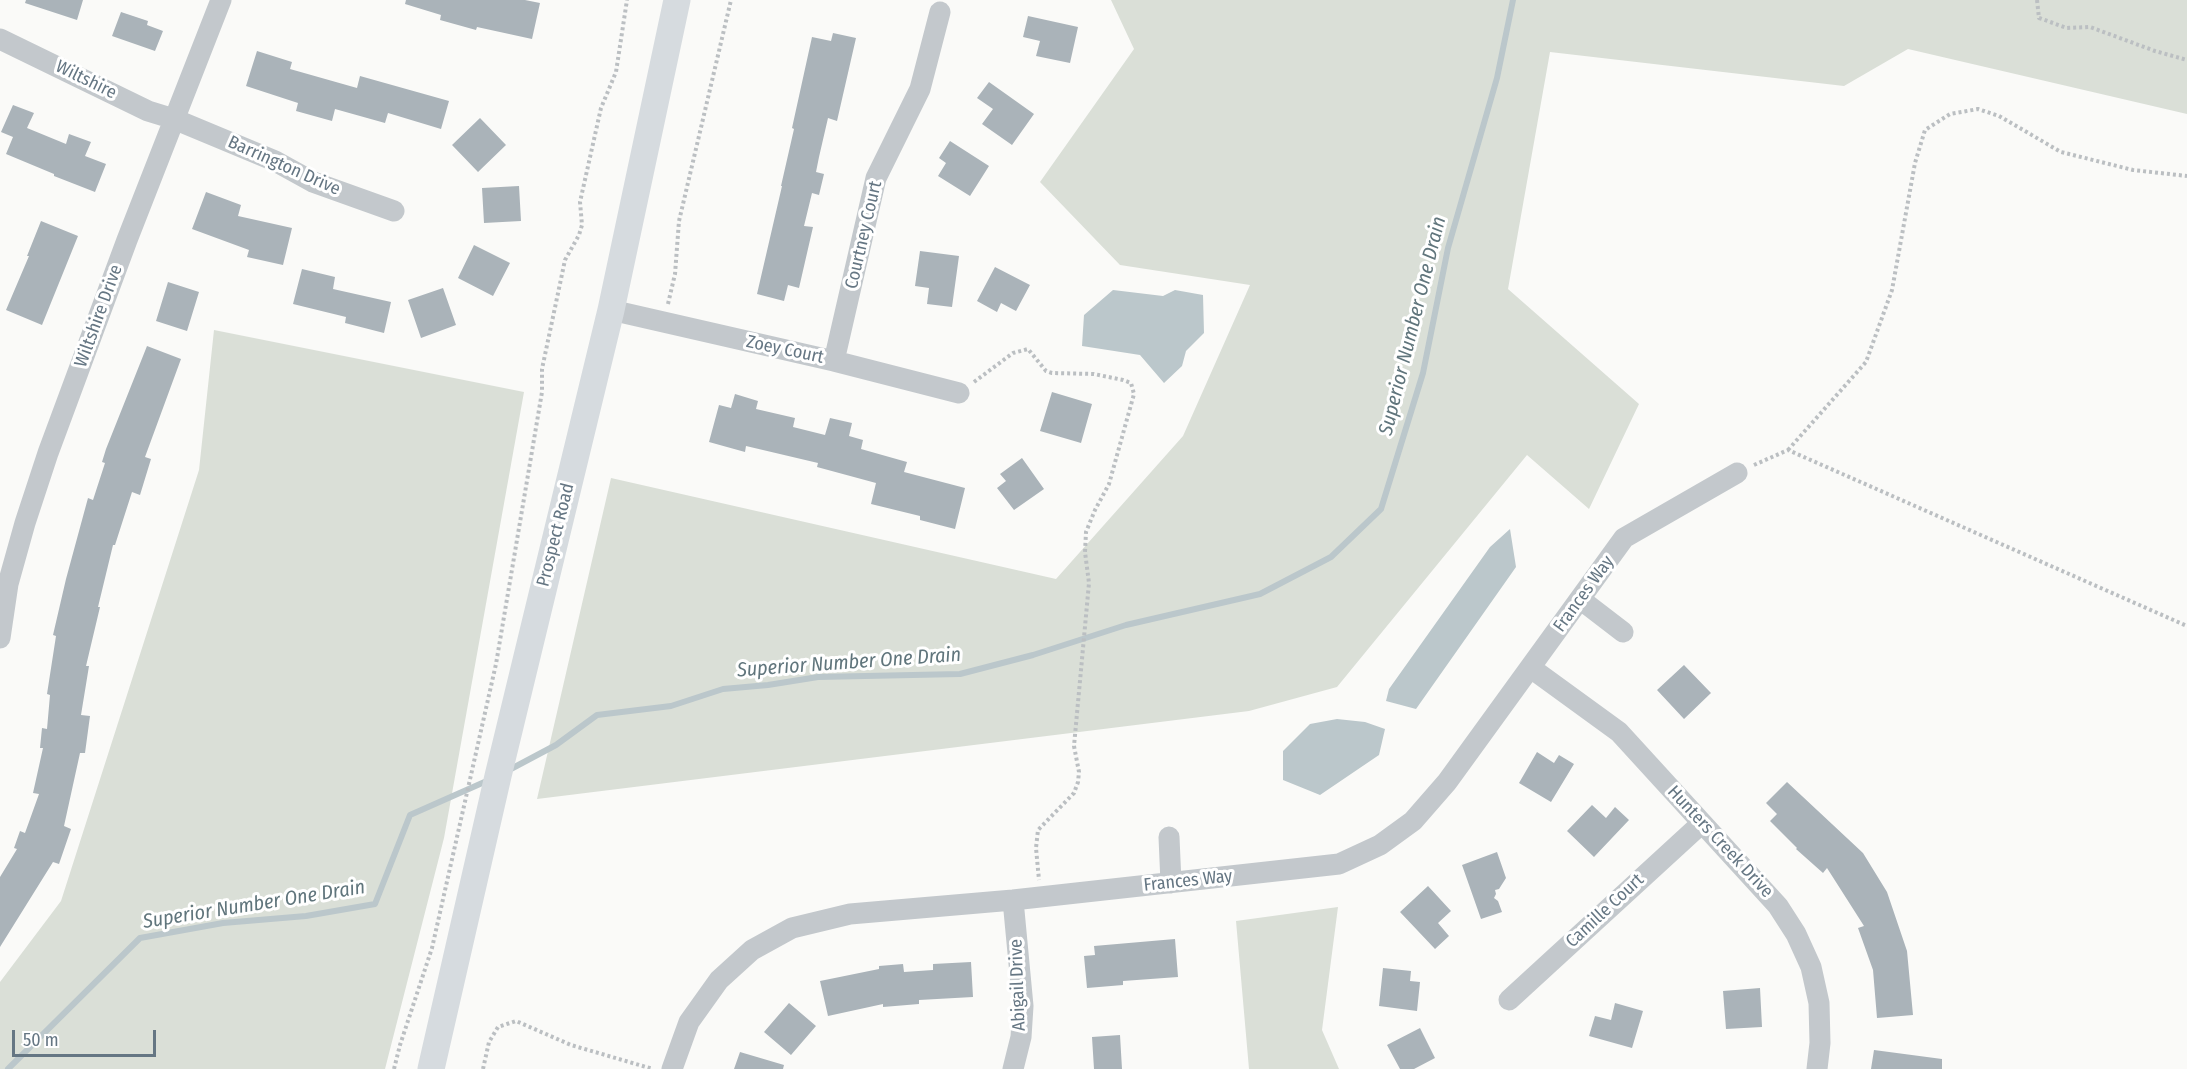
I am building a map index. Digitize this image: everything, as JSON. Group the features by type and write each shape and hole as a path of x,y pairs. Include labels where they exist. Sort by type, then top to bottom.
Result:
{"main road":[{"name":"Prospect Road","path":"431,1069 498,776 611,310 677,0"}],"street":[{"name":"Wiltshire Drive","path":"0,638 8,585 38,483 174,118 221,0"},
{"name":"Courtney Court","path":"834,361 876,178 920,89 940,12"},
{"name":"Wiltshire","path":"0,39 148,111 174,118"},
{"name":"Barrington Drive","path":"174,118 275,161 313,182 394,212"},
{"name":"Zoey Court","path":"611,310 834,361 959,393"},
{"name":"Frances Way","path":"672,1069 689,1022 718,980 752,950 792,928 850,914 1013,900 1339,864 1380,845 1413,821 1447,782 1624,538 1737,473"},
{"path":"1580,599 1623,632"},
{"name":"Hunters Creek Drive","path":"1531,668 1619,732 1778,906 1796,934 1811,967 1820,1003 1820,1043 1817,1069"},
{"name":"Camille Court","path":"1509,1000 1702,823"},
{"path":"1169,837 1171,883"},
{"name":"Abigail Drive","path":"1013,900 1023,1006 1021,1037 1013,1069"}],"path":[{"path":"394,1069 432,948 496,664 542,392 542,369 565,260 582,225 580,202 601,108 616,72 627,0"},
{"path":"668,306 675,274 679,221 731,0"},
{"path":"2037,0 2039,18 2067,28 2090,27 2187,60"},
{"path":"1737,473 1788,450 1866,362 1892,290 1915,163 1925,130 1950,114 1978,109 1999,116 2061,152 2133,170 2187,176"},
{"path":"959,393 1012,352 1028,349 1042,367 1052,373 1094,374 1131,384 1134,394 1115,467 1086,532 1085,552 1089,583 1074,746 1079,772 1074,793 1038,830 1036,848 1040,897"},
{"path":"1788,450 2187,626"},
{"path":"483,1069 489,1042 498,1027 516,1021 571,1045 654,1069"}],"shaded area":[{"path":"1111,0 2187,0 2187,114 1908,49 1844,86 1550,52 1508,289 1639,404 1589,509 1527,455 1337,687 1249,711 537,799 611,478 1056,579 1183,436 1250,285 1120,265 1040,182 1134,49"},
{"path":"1113,290 1163,296 1175,290 1203,295 1204,333 1186,351 1182,366 1164,383 1140,355 1082,346 1084,315"},
{"path":"214,330 524,392 444,838 385,1069 0,1069 0,982 61,901 199,470"},
{"path":"1510,529 1516,567 1416,709 1386,701 1389,689 1490,547"},
{"path":"1337,719 1365,722 1385,729 1379,755 1320,795 1283,780 1283,751 1310,724"},
{"path":"1338,907 1322,1030 1339,1069 1249,1069 1236,921"}],"building":[{"path":"26,0 83,0 77,20 25,3"},
{"path":"406,0 525,0 540,3 532,39 477,27 476,30 440,20 441,15 405,4"},
{"path":"121,12 148,21 147,25 163,31 155,51 112,36"},
{"path":"1028,16 1078,27 1070,63 1036,56 1040,41 1023,37"},
{"path":"833,33 856,38 837,121 828,118 819,157 816,172 824,174 819,195 812,193 804,226 813,227 799,288 788,285 784,301 757,294 782,186 812,37 831,41"},
{"path":"257,51 292,62 290,69 357,88 360,76 449,101 441,129 388,113 385,123 335,109 332,121 296,111 298,103 246,86"},
{"path":"989,82 1034,114 1012,145 982,124 993,109 977,98"},
{"path":"13,105 34,113 27,128 66,144 69,134 91,142 85,156 106,164 95,192 6,154 13,137 1,132"},
{"path":"480,118 506,145 478,172 452,145"},
{"path":"950,141 989,166 970,196 938,176 946,163 939,158"},
{"path":"519,186 521,221 484,223 482,188"},
{"path":"206,192 241,205 238,216 292,228 283,265 247,257 249,250 192,229"},
{"path":"41,221 78,236 42,325 6,310"},
{"path":"474,245 510,263 493,296 458,278"},
{"path":"920,251 959,256 952,307 927,304 929,288 915,286"},
{"path":"995,267 1030,285 1016,311 1001,303 997,312 977,301"},
{"path":"302,269 335,277 333,289 391,302 384,333 345,323 346,317 293,304"},
{"path":"168,282 199,292 187,331 156,321"},
{"path":"443,288 456,325 421,338 408,300"},
{"path":"147,346 181,359 145,457 151,459 140,495 132,492 115,545 113,545 98,607 100,607 86,666 89,666 81,715 90,716 85,753 80,753 64,826 71,829 59,864 53,862 0,947 0,877 17,849 14,848 20,831 25,833 39,794 33,793 43,748 40,748 42,728 47,729 50,695 47,694 56,636 53,635 66,579 88,498 93,500 105,463 102,462 106,449"},
{"path":"1052,392 1092,404 1081,443 1040,431"},
{"path":"735,394 758,401 756,409 795,418 793,427 825,435 830,418 852,423 849,436 863,440 861,449 907,462 904,472 965,488 955,529 920,520 920,516 871,504 876,483 817,467 818,463 746,446 745,452 709,442 719,405 731,408"},
{"path":"1022,458 1044,489 1014,510 997,488 1006,481 1000,474"},
{"path":"1684,665 1711,693 1684,719 1657,690"},
{"path":"1537,752 1554,763 1559,755 1574,764 1551,802 1519,783"},
{"path":"1787,782 1863,853 1887,892 1907,951 1913,1015 1877,1018 1873,970 1858,928 1864,926 1827,868 1823,873 1770,821 1777,814 1766,803"},
{"path":"1592,805 1606,818 1615,807 1629,820 1594,857 1567,831"},
{"path":"1497,852 1506,878 1499,889 1495,890 1494,898 1498,901 1502,912 1481,919 1462,865"},
{"path":"1428,886 1451,911 1438,923 1449,936 1435,949 1400,912"},
{"path":"1175,939 1178,977 1123,981 1123,985 1087,988 1084,956 1095,955 1094,946"},
{"path":"971,962 973,997 919,1000 919,1004 883,1007 883,1004 828,1016 820,981 879,969 879,966 903,964 904,972 933,970 933,964"},
{"path":"1383,968 1411,971 1410,981 1420,982 1417,1011 1379,1006"},
{"path":"1760,988 1762,1027 1726,1029 1723,991"},
{"path":"789,1003 816,1026 791,1055 764,1032"},
{"path":"1615,1003 1643,1011 1632,1048 1589,1036 1595,1016 1611,1020"},
{"path":"1420,1028 1435,1058 1414,1069 1400,1069 1387,1045"},
{"path":"1120,1035 1122,1069 1094,1069 1092,1037"},
{"path":"1874,1050 1942,1059 1942,1069 1871,1069"},
{"path":"740,1052 784,1065 783,1069 734,1069"}],"waterway":[{"name":"Superior Number One Drain","path":"509,770 556,745 597,715 671,706 723,689 818,677 960,674 1033,655 1126,625 1260,594 1331,557 1381,509 1423,373 1448,248 1497,78 1513,0"},
{"name":"Superior Number One Drain","path":"8,1069 140,938 223,923 306,916 375,904 410,815 489,780"}]}
